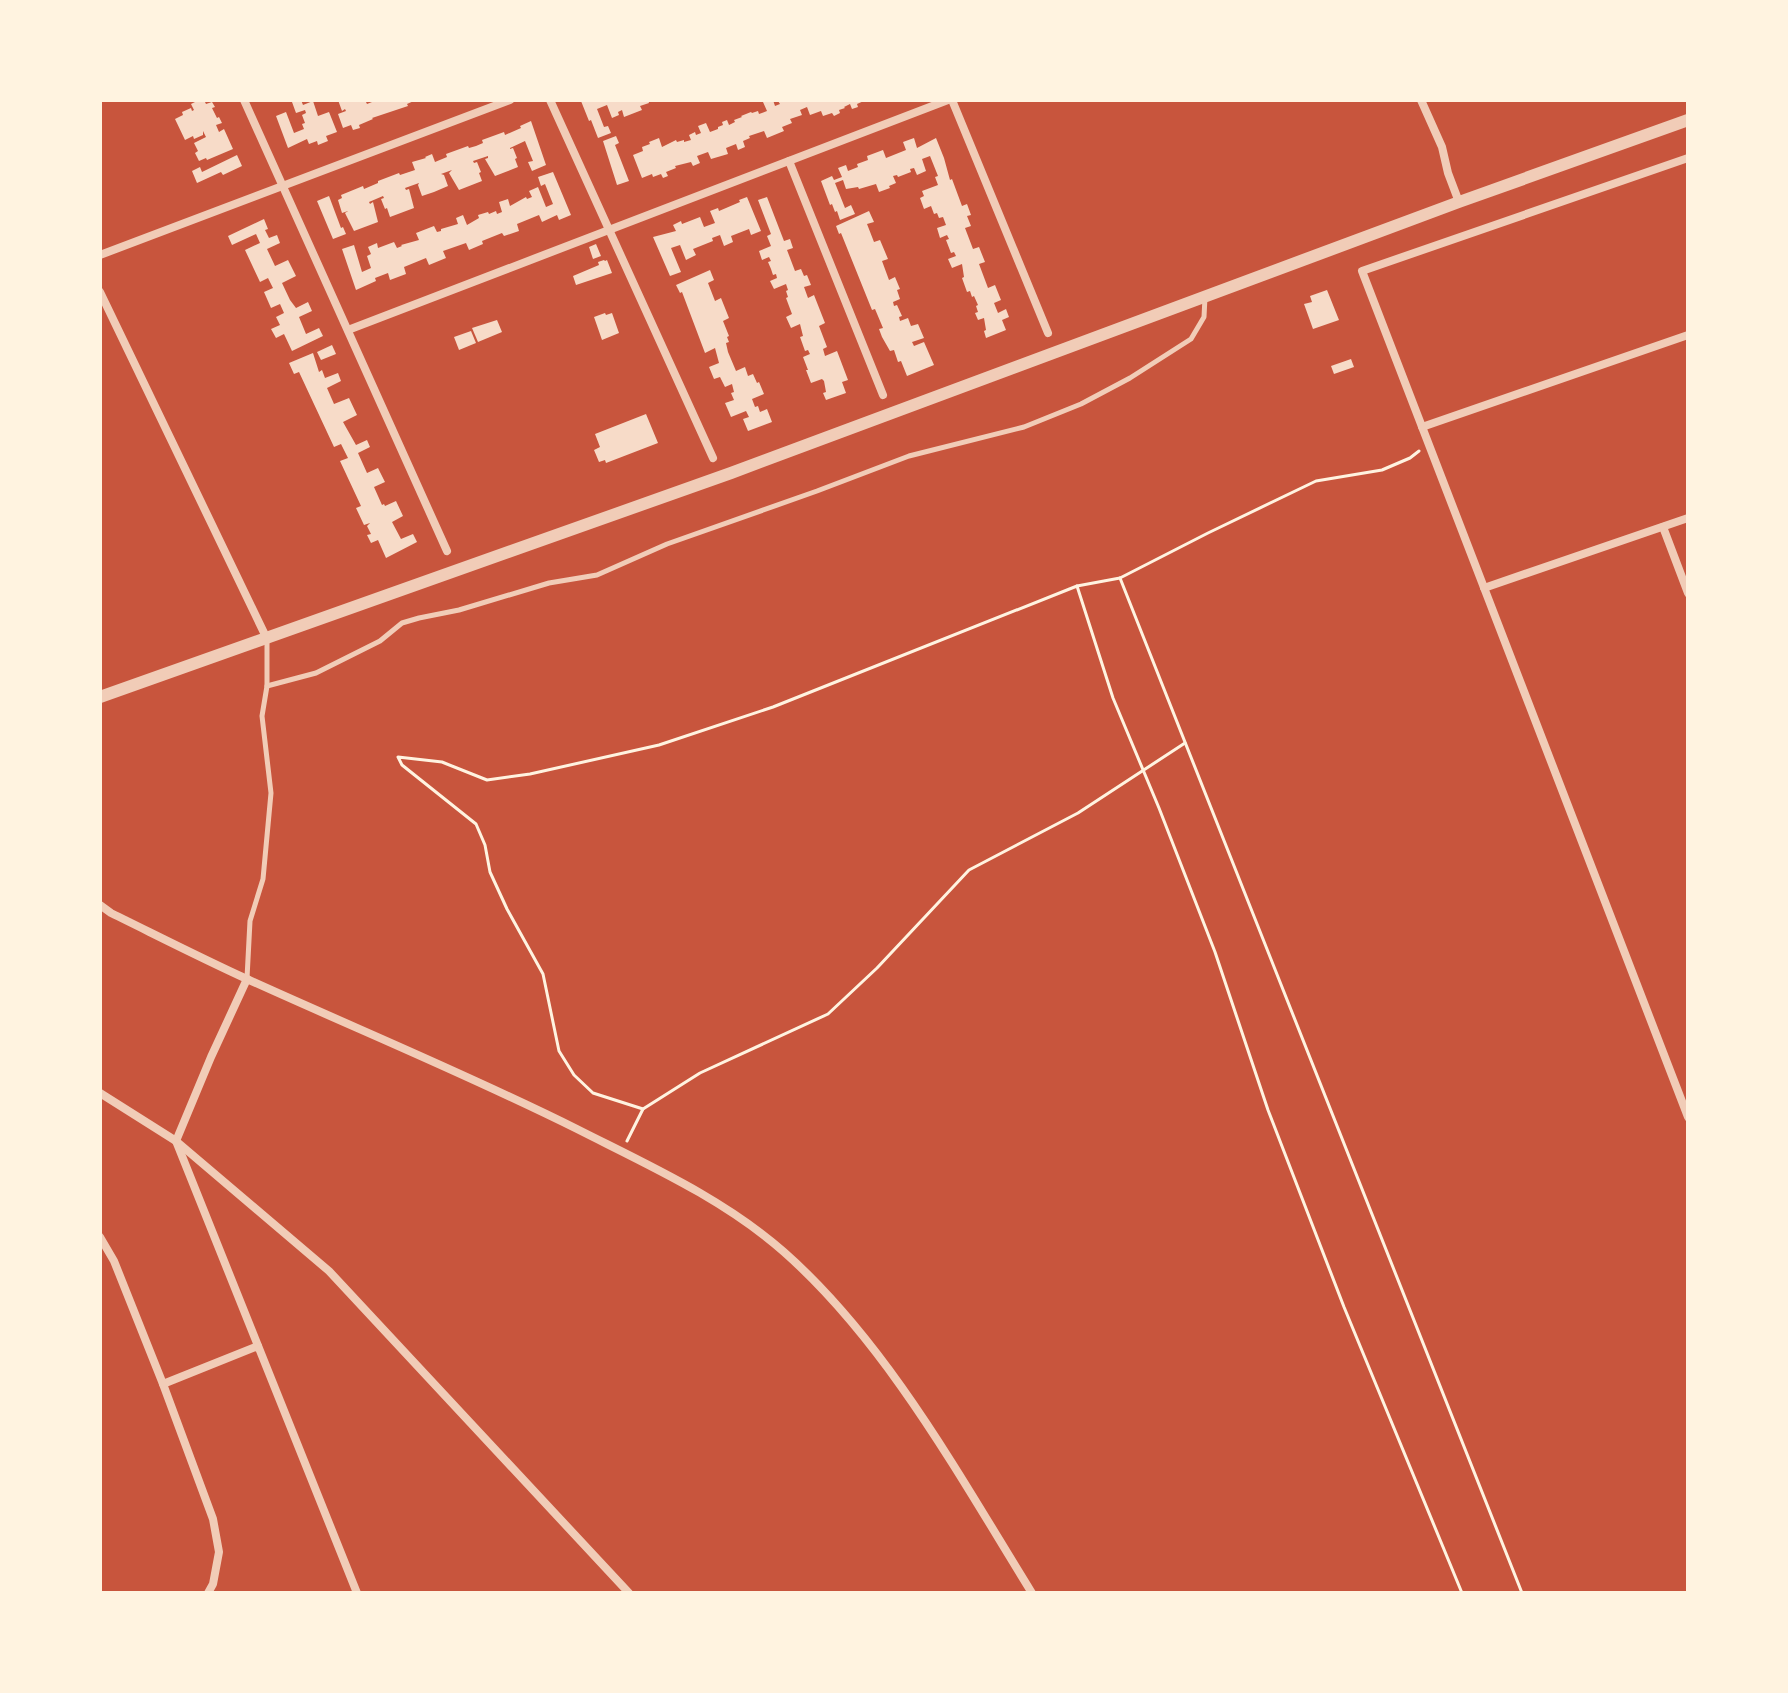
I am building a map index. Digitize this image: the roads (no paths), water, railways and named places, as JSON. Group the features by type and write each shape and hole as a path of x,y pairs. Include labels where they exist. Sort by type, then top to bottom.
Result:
{"street":[{"path":"244,100 447,551"},
{"path":"100,255 510,100"},
{"path":"550,100 713,458"},
{"path":"348,330 950,100 1048,333"},
{"path":"1421,100 1442,147 1459,202"},
{"path":"100,697 731,473 1688,120"},
{"path":"1688,158 1362,271 1688,1117"},
{"path":"789,161 883,395"},
{"path":"100,292 267,639"},
{"path":"1422,427 1688,335"},
{"path":"1484,588 1688,518"},
{"path":"1663,527 1688,593"},
{"path":"100,905 247,979 454,1070 622,1152 749,1223 829,1296 886,1364 1032,1593"},
{"path":"247,979 176,1141 357,1593"},
{"path":"100,1093 176,1141 329,1271 629,1593"},
{"path":"100,1237 114,1261 213,1519 219,1552 213,1584 208,1593"},
{"path":"163,1384 258,1346"}],"lane":[{"path":"267,686 316,673 380,641 402,623 459,610 549,583 597,575 667,544 909,456 1024,427 1081,404 1130,378 1191,339 1204,317 1205,296"},
{"path":"247,979 250,921 263,879 271,793 262,716 267,686 267,639"}]}
